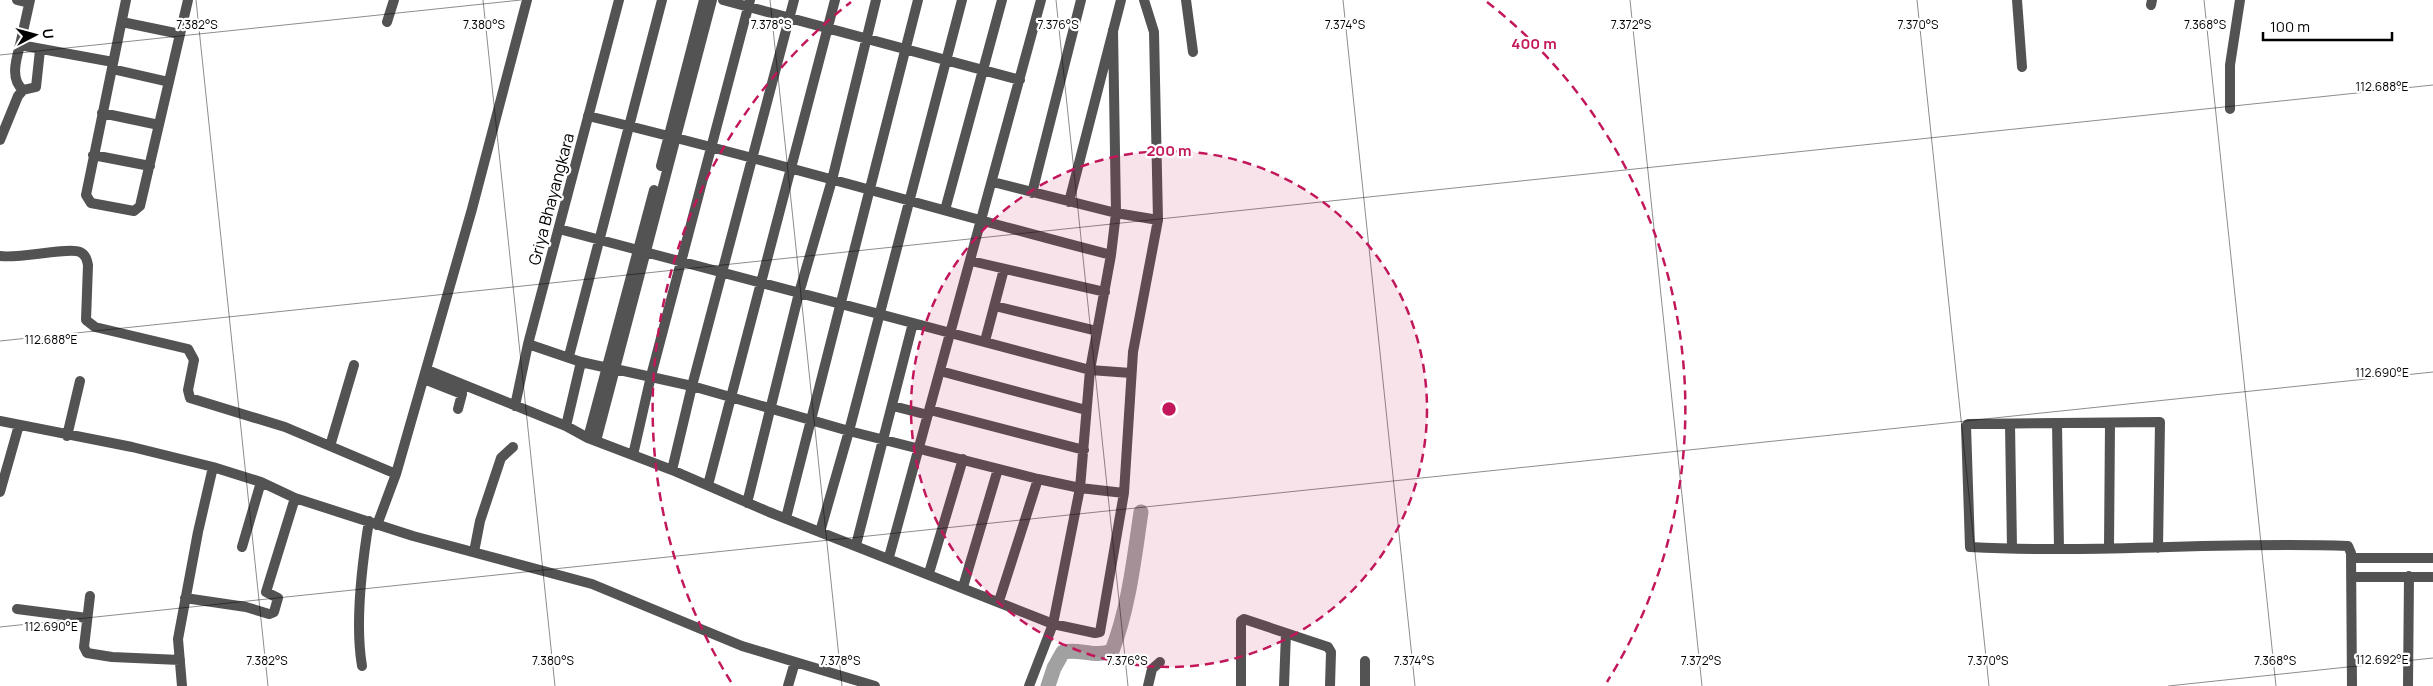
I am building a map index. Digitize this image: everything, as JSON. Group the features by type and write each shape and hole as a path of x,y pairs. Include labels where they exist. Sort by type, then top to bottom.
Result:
{"street":[{"path":"17,0 29,1 15,78 18,86 23,90"},
{"path":"126,0 86,195 91,203 137,211 150,166 188,0"},
{"path":"387,22 394,0"},
{"path":"362,666 358,643 362,569 373,523 396,474 426,375 527,0"},
{"name":"Griya Bhayangkara","path":"515,406 528,344 619,0"},
{"path":"569,356 662,0"},
{"path":"592,439 664,168 704,0"},
{"path":"672,136 712,0"},
{"path":"723,0 750,3 789,16 1020,80"},
{"path":"672,470 692,386 794,0"},
{"path":"708,485 835,0"},
{"path":"748,503 799,293 832,180 876,0"},
{"path":"786,518 918,0"},
{"path":"820,532 849,431 962,0"},
{"path":"945,210 1002,0"},
{"path":"889,558 993,182 1041,0"},
{"path":"1032,194 1081,0"},
{"path":"1069,202 1121,0"},
{"path":"426,375 566,426 592,439 672,470 748,503 929,573 1053,624 1095,633 1100,632 1124,493 1131,373 1158,220 1154,32 1144,0"},
{"path":"1186,0 1193,52"},
{"path":"2017,0 2022,67"},
{"path":"2230,109 2230,65 2240,0"},
{"path":"633,455 651,376 750,3"},
{"path":"122,22 180,34"},
{"path":"1029,686 1053,624 1080,488 1090,370 1111,255 1116,213 1113,30"},
{"path":"20,45 112,66 169,82"},
{"path":"0,140 5,113 23,90 36,87 40,50"},
{"path":"102,113 159,125"},
{"path":"588,116 713,146 792,170 870,189 982,222 1111,255"},
{"path":"93,155 150,166"},
{"path":"993,182 1032,194 1116,213 1158,220"},
{"path":"558,229 1090,370 1131,373"},
{"path":"0,256 7,257 74,250 80,252 87,259 88,265 85,316 89,323 95,327 188,349 194,360 188,390 190,398 260,418 396,474"},
{"path":"971,261 1105,292"},
{"path":"985,341 1004,269"},
{"path":"995,306 1097,331"},
{"path":"856,545 914,323"},
{"path":"528,344 569,356 581,362 692,386 849,431 1038,479 1080,488 1124,493"},
{"path":"566,426 581,362"},
{"path":"330,446 354,365"},
{"path":"940,371 1086,410"},
{"path":"426,375 462,394 458,409"},
{"path":"67,436 80,381"},
{"path":"893,406 929,412 1084,450"},
{"path":"0,421 67,436 132,447 213,467 261,482 295,498 373,523 592,584 742,646 875,686"},
{"path":"2158,548 2160,422 1968,424 1966,426 1968,546 1971,548 2158,548 2319,544 2348,546 2351,558 2352,686"},
{"path":"2057,423 2059,549"},
{"path":"2109,548 2110,423"},
{"path":"2010,424 2012,548"},
{"path":"0,492 19,425"},
{"path":"474,552 480,521 501,458 513,447"},
{"path":"929,573 964,459"},
{"path":"182,686 178,639 213,467"},
{"path":"963,587 998,468"},
{"path":"999,601 1038,479"},
{"path":"242,547 261,482"},
{"path":"185,598 246,607 269,614 274,612 278,598 266,592 295,498"},
{"path":"2351,558 2433,558"},
{"path":"2351,576 2433,576"},
{"path":"2408,686 2409,576"},
{"path":"90,596 84,647 87,653 180,660"},
{"path":"17,609 87,618"},
{"path":"1241,686 1242,620 1244,618 1330,650 1330,686"},
{"path":"1284,686 1286,633"},
{"path":"1365,660 1365,686"},
{"path":"788,686 795,662"},
{"path":"1148,686 1152,669 1160,662"}],"waterway":[{"path":"1048,686 1054,668 1063,652 1075,651 1100,654 1112,651 1127,600 1141,512"}]}
